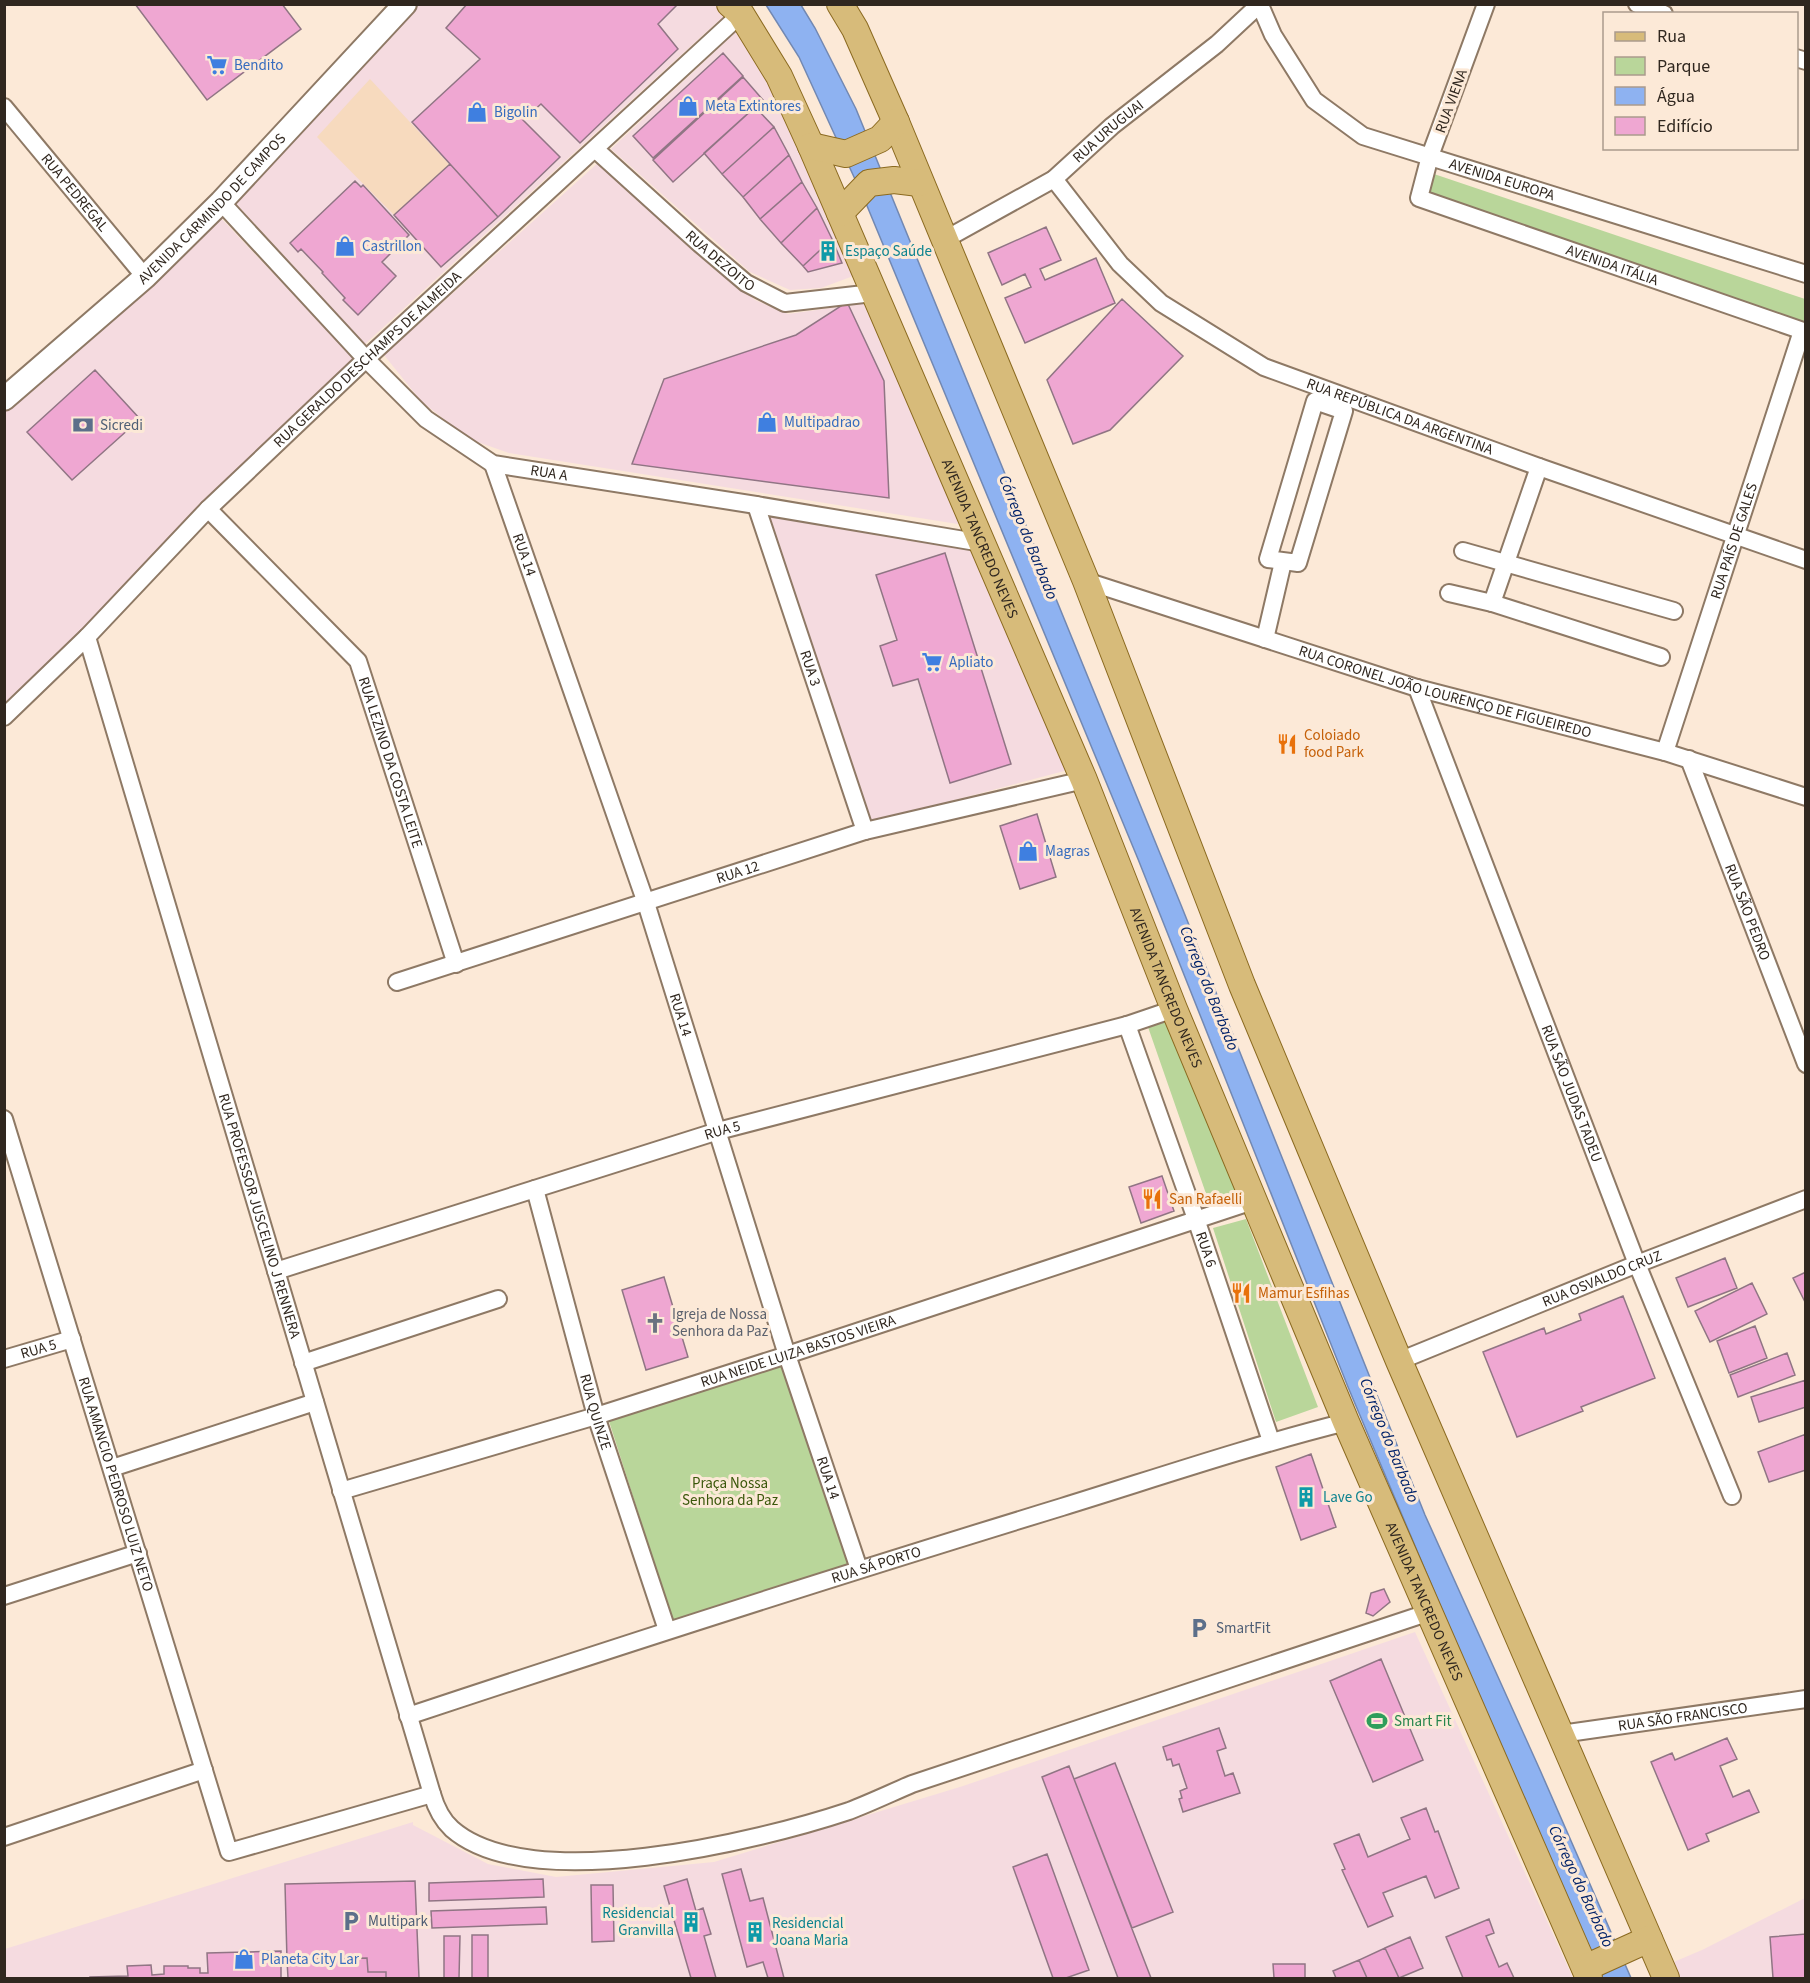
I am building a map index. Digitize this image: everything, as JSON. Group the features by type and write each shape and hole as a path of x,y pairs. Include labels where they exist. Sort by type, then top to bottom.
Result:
{"main road":[{"name":"AVENIDA CARMINDO DE CAMPOS","path":"4,399 145,277 221,202 405,4"},
{"path":"840,4 855,29 888,131 920,183 1086,581 1242,985 1399,1361 1522,1649 1561,1734 1643,1942 1666,1978"},
{"name":"AVENIDA TANCREDO NEVES","path":"735,10 779,76 811,146 1084,780 1174,1010 1346,1422 1590,1970"},
{"path":"811,146 846,154 888,131"},
{"path":"840,213 869,183 894,180 920,183"},
{"path":"1590,1970 1643,1942"}],"street":[{"name":"RUA VIENA","path":"1419,198 1430,156 1486,4"},
{"path":"1637,4 1659,12"},
{"name":"AVENIDA EUROPA","path":"1260,5 1273,35 1314,100 1364,136 1806,274"},
{"name":"RUA URUGUAI","path":"944,240 1054,179 1112,126 1217,44 1260,5"},
{"name":"RUA GERALDO DESCHAMPS DE ALMEIDA","path":"4,717 87,637 208,509 366,359 596,149 735,10"},
{"name":"RUA PEDREGAL","path":"4,107 145,277"},
{"name":"RUA DEZOITO","path":"596,149 738,276 785,303 873,293"},
{"name":"RUA REPÚBLICA DA ARGENTINA","path":"1054,179 1120,264 1161,303 1263,367 1806,560"},
{"name":"AVENIDA ITÁLIA","path":"1419,198 1804,331"},
{"name":"RUA A","path":"221,202 366,359 426,419 492,464 982,543"},
{"name":"RUA PAÍS DE GALES","path":"1665,752 1804,331"},
{"path":"1315,401 1344,411 1298,563 1282,562 1268,559 1315,401"},
{"name":"RUA 14","path":"492,464 646,903 787,1355 859,1569"},
{"path":"1492,603 1539,467"},
{"name":"RUA 3","path":"756,505 865,831"},
{"name":"RUA LEZINO DA COSTA LEITE","path":"208,509 358,661 456,964"},
{"path":"1463,551 1674,611"},
{"path":"1265,639 1282,562"},
{"name":"RUA CORONEL JOÃO LOURENÇO DE FIGUEIREDO","path":"1086,581 1417,687 1665,752 1806,797"},
{"path":"1449,593 1492,603 1661,657"},
{"name":"RUA PROFESSOR JUSCELINO J RENNERA","path":"87,637 408,1716 438,1812 453,1830 474,1843 509,1855 549,1860 596,1861 673,1855 742,1840 850,1810 912,1784 1430,1612"},
{"name":"RUA SÃO JUDAS TADEU","path":"1417,687 1637,1264 1732,1496"},
{"name":"RUA SÃO PEDRO","path":"1689,759 1806,1064"},
{"name":"RUA 12","path":"397,982 865,831 1084,780"},
{"name":"RUA 5","path":"276,1271 718,1131 1127,1025 1174,1010"},
{"name":"RUA 6","path":"1127,1025 1271,1441"},
{"name":"RUA AMANCIO PEDROSO LUIZ NETO","path":"4,1119 229,1852 432,1794"},
{"name":"RUA QUINZE","path":"535,1189 596,1416 667,1630"},
{"name":"RUA OSVALDO CRUZ","path":"1399,1361 1637,1264 1806,1199"},
{"name":"RUA NEIDE LUIZA BASTOS VIEIRA","path":"342,1491 596,1416 1253,1201"},
{"path":"303,1363 498,1299"},
{"name":"RUA 5","path":"4,1359 72,1339"},
{"path":"112,1468 315,1402"},
{"name":"RUA SÁ PORTO","path":"408,1716 859,1569 1169,1475 1271,1441 1346,1422"},
{"path":"4,1596 138,1553"},
{"name":"RUA SÃO FRANCISCO","path":"1561,1734 1806,1699"},
{"path":"4,1837 204,1770"}],"shaded area":[{"path":"715,4 726,14 365,344 232,199 414,5"},
{"path":"738,30 775,89 856,275 821,288 790,290 750,272 611,149"},
{"path":"370,79 498,217 441,267 394,215 317,137"},
{"path":"599,162 755,300 788,314 867,303 964,525 509,453 469,439 421,401 384,355"},
{"path":"219,216 354,359 5,705 5,407"},
{"path":"769,515 974,549 1068,770 872,822"},
{"path":"1415,1632 1573,1978 5,1978 5,1949 413,1822 413,1825 488,1864 556,1877 714,1862 963,1786"},
{"path":"1805,1898 1805,1978 1676,1978 1669,1964 1702,1950"}],"green space":[{"path":"1434,174 1805,299 1805,328 1428,197"},
{"path":"1170,1021 1246,1198 1211,1208 1148,1027"},
{"path":"1246,1219 1318,1407 1276,1422 1213,1228"},
{"name":"Praça Nossa Senhora da Paz","path":"786,1361 851,1564 673,1622 608,1418"}],"water":[{"name":"Córrego do Barbado","path":"766,5 801,5 856,109 1181,905 1425,1515 1631,1978 1600,1978 1348,1387 1138,859 865,201 799,57"}],"building":[{"name":"Bendito","path":"135,4 282,4 301,29 207,100"},
{"name":"Bigolin","path":"467,4 678,4 658,24 678,49 580,143 541,104 523,120 560,157 498,217 412,122 480,59 446,28"},
{"name":"Meta Extintores","path":"723,53 743,76 653,158 633,136"},
{"path":"743,77 763,100 673,182 653,160"},
{"path":"755,107 774,127 722,174 704,153"},
{"path":"774,127 789,155 743,197 722,174"},
{"path":"789,155 802,182 760,219 743,197"},
{"path":"450,164 498,217 441,267 394,215"},
{"name":"Castrillon","path":"355,181 361,187 363,185 409,235 382,262 396,276 358,315 343,300 345,298 323,272 301,249 298,252 290,243"},
{"path":"802,182 817,208 781,243 760,219"},
{"path":"817,208 832,239 803,266 781,243"},
{"path":"1046,227 1061,260 1040,269 1045,280 1096,258 1115,303 1025,343 1005,298 1031,287 1025,274 1002,285 988,253"},
{"name":"Espaço Saúde","path":"832,239 842,263 808,272 803,266"},
{"path":"1122,299 1183,356 1110,430 1073,444 1047,380"},
{"name":"Multipadrao","path":"847,302 884,381 889,498 632,464 664,379 796,335"},
{"name":"Sicredi","path":"95,370 140,419 72,480 27,432"},
{"name":"Apliato","path":"945,553 1011,764 950,783 918,679 893,686 880,646 897,640 876,575"},
{"name":"Magras","path":"1037,814 1056,877 1020,889 1000,826"},
{"name":"San Rafaelli","path":"1162,1176 1174,1211 1141,1223 1129,1187"},
{"path":"1725,1258 1737,1288 1688,1307 1676,1278"},
{"path":"1806,1272 1806,1304 1793,1278"},
{"name":"Igreja de Nossa Senhora da Paz","path":"664,1277 688,1357 646,1370 622,1290"},
{"path":"1752,1283 1767,1314 1710,1342 1695,1311"},
{"path":"1623,1296 1655,1378 1581,1407 1583,1411 1517,1437 1483,1352 1544,1328 1546,1334 1581,1320 1579,1314"},
{"path":"1755,1326 1767,1358 1729,1373 1717,1341"},
{"path":"1787,1353 1795,1375 1738,1397 1730,1375"},
{"path":"1806,1380 1806,1407 1759,1422 1751,1397"},
{"path":"1806,1434 1806,1470 1769,1482 1758,1452"},
{"name":"Lave Go","path":"1311,1454 1336,1527 1301,1540 1276,1467"},
{"path":"1384,1589 1390,1602 1373,1616 1366,1613 1371,1593"},
{"name":"Smart Fit","path":"1381,1659 1423,1760 1373,1782 1330,1681"},
{"path":"1219,1728 1226,1748 1217,1751 1225,1776 1233,1773 1240,1793 1183,1812 1179,1799 1182,1798 1180,1791 1187,1788 1179,1764 1173,1766 1171,1759 1167,1760 1163,1747"},
{"path":"1727,1738 1737,1759 1720,1766 1733,1797 1749,1790 1759,1812 1706,1834 1709,1841 1688,1850 1651,1762 1672,1753 1675,1760"},
{"path":"1115,1763 1173,1912 1132,1928 1074,1779"},
{"path":"1069,1766 1151,1978 1118,1978 1042,1777"},
{"path":"1426,1808 1435,1832 1438,1831 1459,1888 1435,1898 1426,1876 1383,1893 1393,1916 1368,1927 1342,1870 1345,1869 1334,1844 1359,1834 1368,1857 1410,1839 1401,1818"},
{"path":"1047,1854 1089,1970 1066,1978 1053,1978 1013,1867"},
{"name":"Residencial Joana Maria","path":"741,1869 750,1901 763,1898 784,1978 768,1978 763,1962 747,1967 722,1874"},
{"path":"543,1879 544,1897 429,1901 429,1883"},
{"name":"Residencial Granvilla","path":"687,1879 696,1911 703,1908 711,1934 704,1936 716,1978 691,1978 664,1886"},
{"name":"Multipark","path":"415,1881 419,1978 386,1978 386,1972 368,1972 367,1958 287,1960 285,1884"},
{"path":"591,1885 613,1885 614,1941 592,1942"},
{"path":"546,1907 547,1924 432,1928 431,1911"},
{"path":"1489,1919 1494,1933 1486,1936 1499,1967 1507,1963 1514,1978 1463,1978 1446,1937"},
{"path":"1806,1934 1806,1978 1773,1978 1770,1937"},
{"path":"472,1935 488,1935 488,1978 472,1978"},
{"path":"444,1936 460,1936 459,1978 444,1978"},
{"path":"1410,1937 1423,1968 1399,1978 1385,1948"},
{"path":"1385,1948 1399,1978 1367,1978 1359,1960"},
{"name":"Planeta City Lar","path":"281,1951 281,1978 90,1978 128,1976 127,1966 151,1965 152,1975 164,1974 164,1966 188,1966 188,1968 200,1968 200,1973 208,1973 207,1953"},
{"path":"367,1958 368,1972 386,1972 386,1978 288,1978 287,1960"},
{"path":"1359,1960 1367,1978 1336,1978 1333,1971"},
{"path":"1273,1964 1305,1964 1305,1978 1274,1978"}],"place":[{"name":"Bendito","path":"217,65"},
{"name":"Meta Extintores","path":"688,106"},
{"name":"Bigolin","path":"477,112"},
{"name":"Castrillon","path":"345,246"},
{"name":"Espaço Saúde","path":"828,251"},
{"name":"Multipadrao","path":"767,422"},
{"name":"Sicredi","path":"83,425"},
{"name":"Apliato","path":"932,662"},
{"name":"Coloiado food Park","path":"1287,744"},
{"name":"Magras","path":"1028,851"},
{"name":"San Rafaelli","path":"1152,1199"},
{"name":"Mamur Esfihas","path":"1241,1293"},
{"name":"Igreja de Nossa Senhora da Paz","path":"655,1323"},
{"name":"Lave Go","path":"1306,1497"},
{"name":"SmartFit","path":"1199,1628"},
{"name":"Smart Fit","path":"1377,1721"},
{"name":"Multipark","path":"351,1921"},
{"name":"Residencial Granvilla","path":"691,1922"},
{"name":"Residencial Joana Maria","path":"755,1932"},
{"name":"Planeta City Lar","path":"244,1959"}]}
